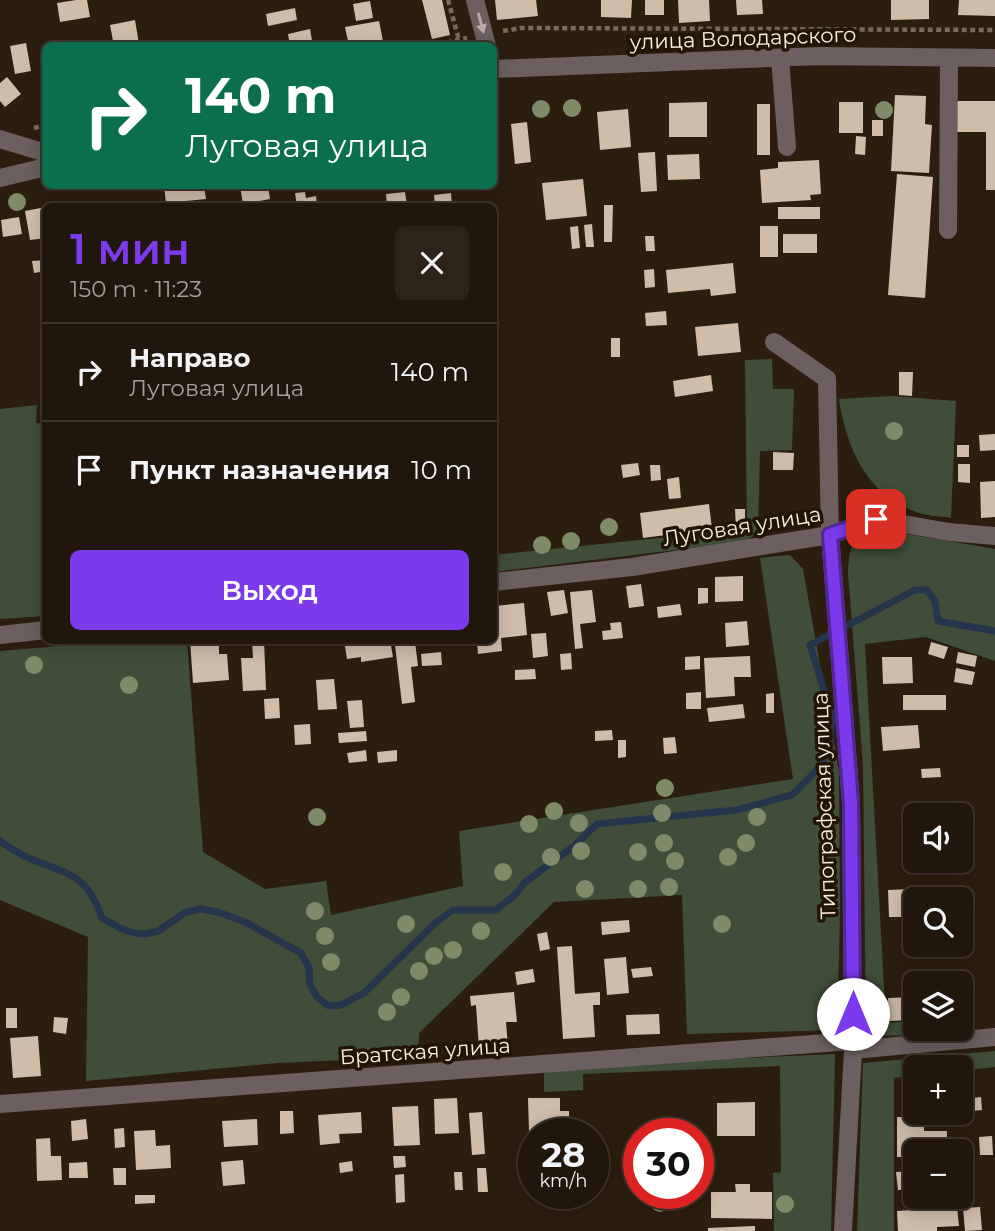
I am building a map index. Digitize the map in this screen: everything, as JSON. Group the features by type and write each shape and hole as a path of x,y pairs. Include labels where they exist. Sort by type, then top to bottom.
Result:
{"street":[{"path":"475,0 485,40"},
{"name":"улица Володарского","path":"497,69 821,56 995,58"},
{"path":"780,58 787,147"},
{"path":"948,230 949,58"},
{"path":"0,139 42,152"},
{"path":"0,178 42,168"},
{"name":"Типографская улица","path":"774,342 827,379 830,535 851,803 853,1045 842,1231"},
{"name":"Луговая улица","path":"497,582 632,566 830,535 876,519 949,532 995,536"},
{"path":"0,635 42,630"},
{"name":"Братская улица","path":"0,1104 995,1037"}],"path":[{"path":"447,0 459,40"},
{"path":"449,42 485,40 522,28 995,30"}],"green space":[{"path":"772,359 773,389 794,389 792,450 760,451 758,528 752,537 742,542 497,572 497,555 747,529 745,360"},
{"path":"891,396 956,401 951,518 923,514 897,503 871,480 853,451 839,399"},
{"path":"37,405 36,423 42,424 42,616 0,619 0,409"},
{"path":"871,528 995,549 995,661 926,637 865,644 886,1023 903,1022 903,1035 872,1036 866,1032 863,765 848,573 852,546 864,531"},
{"path":"790,555 803,569 839,772 840,915 837,1030 687,1034 682,895 554,902 419,1033 418,1057 277,1063 86,1081 88,937 0,900 0,651 85,644 187,644 203,852 265,889 326,881 331,915 463,886 459,831 793,779 760,558"},
{"path":"995,1051 995,1067 973,1070 973,1055 951,1055"},
{"path":"835,1054 831,1231 774,1231 773,1173 781,1172 780,1066 583,1074 583,1090 544,1092 544,1067"},
{"path":"903,1059 903,1077 894,1078 894,1231 857,1231 863,1063"}],"building":[{"path":"87,0 90,17 60,22 57,3"},
{"path":"422,0 442,0 450,35 432,39"},
{"path":"495,0 536,0 538,16 497,20"},
{"path":"601,0 632,0 631,18 601,17"},
{"path":"645,0 664,0 664,15 645,15"},
{"path":"678,0 709,0 710,21 679,23"},
{"path":"736,0 762,0 763,14 737,15"},
{"path":"891,0 929,0 929,19 891,20"},
{"path":"959,0 995,0 995,16 958,15"},
{"path":"370,1 373,18 356,21 353,4"},
{"path":"295,8 297,20 268,26 266,14"},
{"path":"135,20 139,42 113,42 110,25"},
{"path":"379,21 383,42 348,42 345,27"},
{"path":"310,29 312,42 289,42 288,34"},
{"path":"26,43 31,71 15,74 10,46"},
{"path":"7,77 21,94 5,107 0,101 0,83"},
{"path":"895,95 926,96 925,124 932,125 929,173 891,171"},
{"path":"957,101 995,101 995,190 986,190 986,132 957,132"},
{"path":"707,102 707,137 669,137 669,103"},
{"path":"839,102 863,102 863,133 839,133"},
{"path":"757,104 770,104 770,155 757,155"},
{"path":"628,109 631,147 600,150 597,112"},
{"path":"872,120 883,120 883,136 872,136"},
{"path":"527,122 531,162 515,164 511,124"},
{"path":"856,136 866,137 865,155 855,154"},
{"path":"655,152 657,191 641,192 638,153"},
{"path":"699,154 700,179 668,180 667,155"},
{"path":"819,160 821,194 810,195 811,200 762,203 760,170 778,168 778,162"},
{"path":"897,174 933,177 925,298 888,295"},
{"path":"583,179 587,216 546,220 542,183"},
{"path":"164,189 204,189 206,199 166,203"},
{"path":"240,189 268,189 270,199 243,203"},
{"path":"305,192 306,198 316,196 317,203 297,203 295,193"},
{"path":"405,192 407,203 387,203 386,194"},
{"path":"451,193 452,203 435,203 434,195"},
{"path":"604,205 613,205 612,242 604,242"},
{"path":"778,207 820,207 820,219 778,219"},
{"path":"42,208 42,238 30,240 25,211"},
{"path":"19,217 22,234 3,237 1,220"},
{"path":"592,224 594,247 586,247 584,225"},
{"path":"578,226 580,248 572,249 570,227"},
{"path":"760,226 778,226 778,257 760,257"},
{"path":"783,234 817,234 817,253 783,253"},
{"path":"645,236 654,236 655,251 646,251"},
{"path":"42,260 42,272 34,273 32,261"},
{"path":"733,263 736,293 711,296 710,289 668,293 666,270"},
{"path":"654,269 655,287 645,288 644,270"},
{"path":"666,311 667,325 646,326 645,313"},
{"path":"738,323 741,352 698,356 695,327"},
{"path":"611,338 620,338 620,357 611,357"},
{"path":"899,372 913,372 912,396 899,395"},
{"path":"711,375 713,391 675,397 673,381"},
{"path":"995,434 995,450 980,451 979,435"},
{"path":"957,445 969,445 969,457 957,457"},
{"path":"773,452 794,453 793,470 773,470"},
{"path":"638,463 640,475 623,478 621,465"},
{"path":"958,464 970,464 970,483 958,482"},
{"path":"650,465 660,465 661,480 651,481"},
{"path":"679,477 681,498 669,499 667,479"},
{"path":"995,481 995,517 981,518 980,482"},
{"path":"709,504 712,529 643,538 640,513"},
{"path":"735,509 745,509 745,529 736,529"},
{"path":"781,513 790,525 783,530 774,519"},
{"path":"743,576 743,601 715,602 715,577"},
{"path":"641,584 644,606 629,608 626,586"},
{"path":"698,588 708,588 708,603 698,604"},
{"path":"564,590 568,613 551,616 547,592"},
{"path":"592,590 596,622 580,624 583,648 575,649 570,592"},
{"path":"524,603 527,635 501,638 502,651 478,654 477,644 497,644 497,606"},
{"path":"680,604 682,615 658,618 657,607"},
{"path":"747,621 749,645 726,647 725,623"},
{"path":"621,622 623,638 603,640 602,631 611,630 610,623"},
{"path":"546,633 548,656 533,658 531,634"},
{"path":"931,642 948,647 944,659 928,654"},
{"path":"190,644 219,644 219,654 227,654 229,680 193,683"},
{"path":"252,644 264,644 266,690 243,691 241,658 253,658"},
{"path":"345,644 391,644 393,657 361,662 361,657 347,659"},
{"path":"415,644 418,666 411,667 415,702 402,704 395,645"},
{"path":"441,652 442,665 422,666 421,654"},
{"path":"958,652 977,656 975,667 956,663"},
{"path":"571,653 572,669 561,670 560,654"},
{"path":"700,656 700,669 685,670 685,657"},
{"path":"750,656 751,677 734,677 735,696 706,698 704,658"},
{"path":"882,657 912,657 913,683 883,684"},
{"path":"956,668 975,672 972,685 954,682"},
{"path":"535,669 536,679 515,680 515,670"},
{"path":"334,679 337,709 318,710 316,680"},
{"path":"701,692 701,709 686,709 686,693"},
{"path":"774,693 774,713 766,713 766,694"},
{"path":"903,695 946,695 946,710 903,710"},
{"path":"279,698 280,718 265,719 264,699"},
{"path":"362,700 364,727 350,728 347,701"},
{"path":"743,704 745,718 709,722 707,708"},
{"path":"310,724 311,744 295,745 294,725"},
{"path":"918,725 920,748 883,751 881,727"},
{"path":"612,730 613,740 595,741 595,731"},
{"path":"366,731 367,741 339,743 338,733"},
{"path":"675,737 677,753 664,754 663,738"},
{"path":"618,740 626,740 626,757 618,758"},
{"path":"366,750 367,761 349,763 347,753"},
{"path":"397,750 397,761 378,763 377,752"},
{"path":"940,768 941,777 922,778 921,769"},
{"path":"903,889 903,917 889,917 888,890"},
{"path":"629,920 630,932 602,935 601,922"},
{"path":"547,932 550,949 540,951 537,934"},
{"path":"572,946 575,994 600,992 600,1005 593,1005 595,1037 563,1039 557,947"},
{"path":"626,957 629,993 607,995 604,959"},
{"path":"651,967 653,976 633,978 631,969"},
{"path":"533,969 535,982 517,985 515,972"},
{"path":"514,992 517,1022 506,1022 508,1047 479,1049 476,1005 471,1006 470,996"},
{"path":"903,997 903,1020 888,1021 888,998"},
{"path":"6,1008 17,1008 17,1028 6,1028"},
{"path":"659,1014 660,1034 627,1035 626,1015"},
{"path":"54,1017 68,1018 66,1034 53,1032"},
{"path":"38,1036 41,1076 13,1078 10,1038"},
{"path":"981,1097 982,1110 973,1111 973,1098"},
{"path":"457,1098 459,1133 435,1134 434,1099"},
{"path":"528,1098 560,1098 560,1111 569,1111 569,1118 529,1118"},
{"path":"755,1102 755,1136 717,1136 717,1103"},
{"path":"418,1106 420,1145 394,1146 392,1107"},
{"path":"280,1111 293,1111 294,1133 280,1134"},
{"path":"361,1112 362,1133 339,1134 340,1143 320,1145 318,1115"},
{"path":"482,1112 485,1154 472,1155 469,1113"},
{"path":"897,1117 903,1117 903,1125 924,1125 924,1131 947,1131 947,1139 903,1139 903,1157 897,1157"},
{"path":"86,1119 88,1139 72,1141 71,1121"},
{"path":"257,1119 258,1145 224,1147 222,1121"},
{"path":"124,1128 125,1147 115,1148 114,1129"},
{"path":"155,1130 156,1146 170,1145 171,1168 136,1170 134,1131"},
{"path":"992,1136 993,1155 980,1155 979,1137"},
{"path":"50,1138 51,1156 61,1156 62,1180 37,1181 36,1139"},
{"path":"393,1156 405,1156 406,1167 394,1168"},
{"path":"243,1160 245,1184 223,1186 221,1162"},
{"path":"352,1161 353,1171 340,1173 339,1163"},
{"path":"87,1162 88,1178 69,1178 69,1163"},
{"path":"113,1168 126,1168 126,1185 114,1185"},
{"path":"477,1168 486,1168 488,1192 478,1192"},
{"path":"454,1172 462,1172 463,1190 455,1190"},
{"path":"896,1172 903,1172 903,1190 898,1190"},
{"path":"404,1174 405,1202 396,1203 395,1175"},
{"path":"735,1184 750,1184 750,1192 772,1192 772,1219 711,1218 714,1192 736,1192"},
{"path":"135,1195 155,1195 155,1203 135,1204"},
{"path":"980,1207 982,1230 965,1231 963,1209"},
{"path":"957,1209 959,1226 937,1227 937,1231 898,1231 897,1211"},
{"path":"755,1226 755,1231 708,1231 708,1228"}],"waterway":[{"path":"0,841 25,856 74,877 89,892 102,918 134,933 158,931 186,912 201,909 245,922 301,953 309,968 310,985 317,997 329,1006 341,1005 364,993 435,923 453,910 496,910 516,894 524,883 574,846 597,824 736,810 792,795 815,772 829,751 832,715 810,645 915,590 927,590 935,601 938,621 995,631"}],"route":[{"path":"853,1014 851,803 830,535 876,519"}]}
